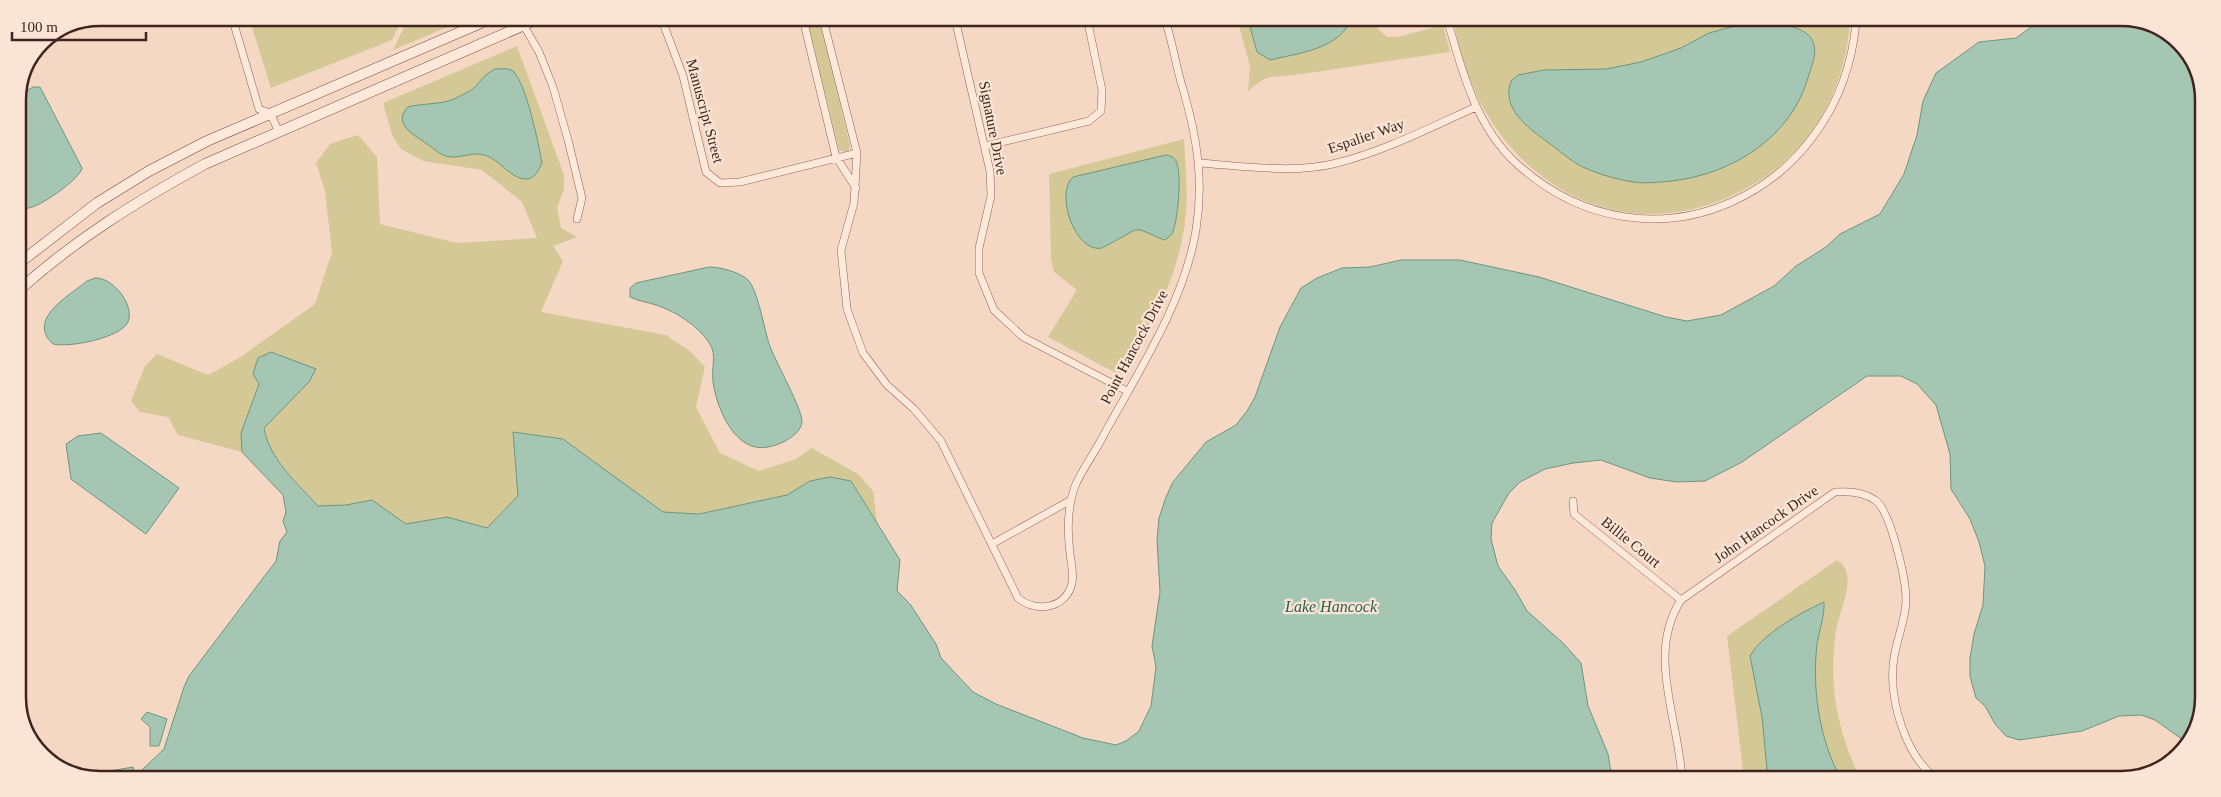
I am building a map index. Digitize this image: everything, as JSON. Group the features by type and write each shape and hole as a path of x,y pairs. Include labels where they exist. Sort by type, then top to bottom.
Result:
{"street":[{"path":"235,26 259,109 270,113 280,132"},
{"path":"26,258 96,203 148,171 207,140 474,26"},
{"path":"26,284 48,264 93,230 155,191 205,164 520,26"},
{"path":"526,26 553,87 568,140 582,198 576,219"},
{"name":"Manuscript Street","path":"665,26 683,76 706,172 720,184 740,182 857,153"},
{"path":"805,26 836,157 856,189"},
{"name":"Point Hancock Drive","path":"825,26 857,153 856,189 842,250 847,309 853,326 863,352 887,385 914,409 942,442 1018,598 1031,606 1045,607 1052,606 1065,596 1072,584 1067,526 1071,500 1082,472 1172,309 1186,270 1198,214 1199,163 1190,111 1167,26"},
{"name":"Signature Drive","path":"958,26 990,171 991,196 979,248 979,273 994,310 1023,336 1127,391"},
{"path":"985,146 1089,120 1101,111 1102,90 1089,26"},
{"path":"1449,26 1462,71 1476,107 1501,146 1515,163 1537,180 1581,205 1602,213 1649,218 1676,217 1700,213 1747,195 1786,168 1815,137 1836,100 1845,79 1855,38 1856,26"},
{"name":"Espalier Way","path":"1199,163 1278,169 1335,163 1383,148 1476,107"},
{"name":"John Hancock Drive","path":"1681,600 1835,492 1847,491 1862,494 1876,500 1885,513 1904,574 1906,601 1892,666 1894,697 1902,728 1918,760 1929,771"},
{"path":"992,544 1071,500"},
{"name":"Billie Court","path":"1573,501 1574,514 1681,600"},
{"path":"1681,600 1674,611 1664,651 1681,771"}],"shaded area":[{"path":"252,26 399,26 392,40 271,88"},
{"path":"405,26 450,26 393,50"},
{"path":"809,26 822,26 850,146 849,151 839,150"},
{"path":"1239,26 1378,26 1379,30 1387,37 1398,37 1443,26 1450,52 1271,77 1262,80 1248,91 1250,66"},
{"path":"1455,26 1850,26 1841,70 1833,92 1823,114 1795,152 1757,182 1705,206 1655,214 1607,208 1563,190 1524,161 1492,122 1468,75"},
{"path":"517,46 564,175 564,189 557,208 561,228 577,237 553,246 563,261 541,312 666,335 691,352 705,367 696,407 720,453 759,471 796,459 812,448 858,474 873,491 877,522 851,481 810,481 787,495 699,514 663,512 646,501 513,432 518,496 487,528 447,517 406,524 372,500 346,505 318,506 285,470 272,450 264,428 315,369 272,352 241,433 242,452 178,435 168,417 140,412 131,401 145,366 157,354 208,375 239,358 315,304 332,252 325,191 316,163 330,144 358,135 377,157 380,224 457,243 537,238 522,202 482,170 423,161 401,149 392,135 383,103"},
{"path":"1184,139 1187,203 1179,254 1157,313 1127,370 1124,373 1116,373 1048,337 1077,290 1054,272 1051,259 1049,174"},
{"path":"1837,560 1844,566 1848,583 1836,631 1833,670 1834,689 1840,724 1857,771 1743,771 1727,636"}],"water":[{"path":"1250,26 1348,26 1335,39 1315,49 1270,60 1257,52"},
{"path":"1735,26 1790,26 1811,38 1815,53 1799,100 1773,136 1755,150 1716,171 1672,181 1648,183 1628,181 1602,174 1573,162 1531,130 1518,116 1510,100 1511,81 1518,75 1544,70 1606,69 1641,62 1681,48 1709,33"},
{"name":"Lake Hancock","path":"2032,26 2120,26 2144,30 2162,39 2179,55 2191,77 2195,96 2195,696 2191,720 2181,739 2155,720 2141,715 2119,716 2082,731 2019,740 2006,736 1995,724 1985,706 1976,698 1970,676 1970,658 1974,634 1983,605 1985,566 1979,542 1970,519 1951,489 1950,454 1936,405 1917,384 1901,376 1867,376 1742,462 1705,481 1677,482 1650,478 1601,460 1545,469 1520,482 1509,493 1492,523 1491,539 1498,566 1527,611 1563,643 1581,663 1588,706 1608,754 1611,771 141,771 164,749 189,676 276,561 280,541 287,532 283,521 286,512 283,495 242,452 241,433 259,384 253,374 258,358 271,352 316,369 309,382 264,428 267,439 278,461 318,506 346,505 372,500 406,524 447,517 487,528 518,496 513,432 563,439 663,512 699,514 787,495 810,481 830,477 851,481 900,560 897,591 910,604 936,644 941,658 973,692 996,704 1083,738 1116,745 1126,741 1139,731 1151,706 1156,667 1152,646 1160,592 1157,540 1159,518 1166,497 1173,482 1206,442 1236,425 1247,411 1255,397 1280,327 1301,288 1317,278 1342,268 1370,267 1401,260 1460,260 1539,277 1666,317 1687,321 1721,315 1774,286 1796,266 1826,247 1840,234 1880,214 1904,174 1917,135 1923,101 1936,73 1979,42 2016,38"},
{"path":"495,69 511,70 516,75 526,98 535,128 542,163 537,173 527,179 516,176 490,157 484,155 474,154 451,157 443,155 407,129 402,119 403,113 408,107 454,99 473,89 486,75"},
{"path":"33,87 40,87 82,168 75,179 42,202 29,208 26,208 27,90"},
{"path":"1166,155 1175,160 1179,174 1177,214 1174,230 1171,235 1164,240 1141,230 1135,230 1102,248 1093,247 1084,242 1076,233 1067,209 1066,196 1068,185 1073,177"},
{"path":"709,267 735,272 748,280 755,293 768,342 794,397 802,422 794,436 778,444 768,447 756,447 746,443 737,436 729,426 715,392 712,348 700,331 671,311 630,297 630,288 636,283"},
{"path":"95,278 108,282 120,293 128,307 128,322 123,328 105,337 81,343 53,344 46,335 44,326 47,317 61,301 87,281"},
{"path":"101,433 179,488 146,534 71,479 66,444 78,436"},
{"path":"1824,602 1823,618 1817,644 1817,696 1822,731 1837,771 1767,771 1762,717 1750,656 1772,632"},
{"path":"147,712 167,719 159,746 150,746 150,727 141,719"},
{"name":"Lake Hancock","path":"133,767 134,771 110,771"}]}
